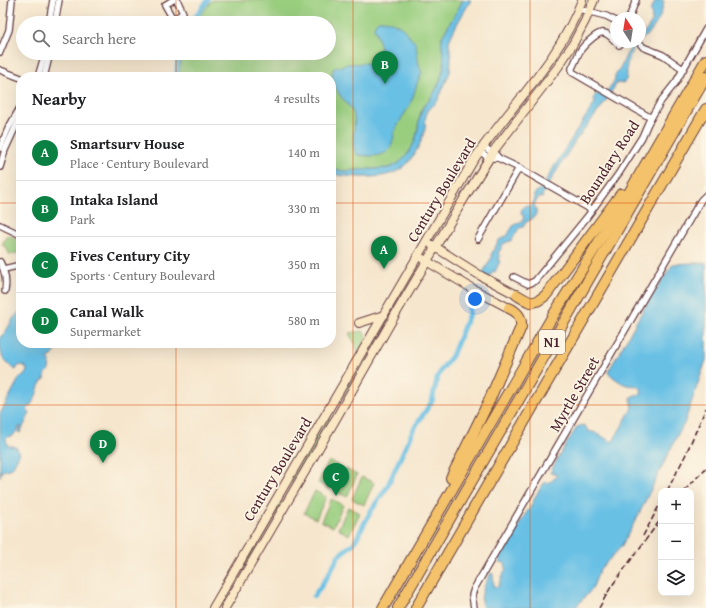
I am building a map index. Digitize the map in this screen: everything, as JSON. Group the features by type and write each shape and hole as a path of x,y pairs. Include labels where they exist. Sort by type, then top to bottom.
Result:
{"highway":[{"path":"516,294 528,302 539,301 546,295 624,190 706,59"},
{"path":"383,608 551,319 626,198 706,59"},
{"name":"N1","path":"398,608 706,77"},
{"name":"N1","path":"417,608 706,109"},
{"path":"406,568 489,400 518,336 521,327 521,319 517,313 508,307"}],"main road":[{"name":"Century Boulevard","path":"213,608 417,256 481,149 542,72 558,48 581,4"},
{"name":"Century Boulevard","path":"225,608 435,247 493,157 558,67 573,44 592,8"},
{"path":"426,241 484,277 516,294"},
{"path":"417,256 508,307"},
{"path":"359,323 384,315"}],"street":[{"path":"0,52 9,30 12,0"},
{"path":"50,16 53,0"},
{"path":"56,16 59,0"},
{"path":"171,16 165,5 173,0"},
{"path":"177,0 183,13 178,16"},
{"path":"631,12 636,0"},
{"path":"581,4 610,18"},
{"name":"Boundary Road","path":"514,277 527,284 535,281 592,210 619,173 642,137 661,101 672,89 706,29"},
{"path":"610,37 607,34 600,33 583,46 572,68 573,73 651,118"},
{"path":"646,48 663,55 683,69"},
{"path":"39,72 43,60"},
{"path":"45,72 48,60"},
{"path":"0,70 16,76"},
{"path":"0,148 16,115"},
{"path":"0,167 5,150 16,126"},
{"path":"481,149 493,157 519,168 592,210"},
{"path":"478,239 519,168"},
{"name":"Myrtle Street","path":"474,608 472,595 474,589 701,200 706,195"},
{"path":"0,225 16,233"},
{"path":"0,229 9,230"},
{"path":"0,262 4,269 6,282 5,291"},
{"path":"4,269 16,266"}],"green space":[{"path":"212,0 463,0 442,37 444,66 442,74 436,90 421,111 416,137 409,152 402,160 389,168 343,171 336,169 336,72 180,72 181,60 336,60 336,16 199,16"},
{"path":"7,235 16,239 16,253 10,255 6,247 2,245"},
{"path":"362,331 367,338 358,353 355,347 356,345 349,334"},
{"path":"374,339 377,341 343,397 339,395"},
{"path":"329,418 332,420 293,483 290,481 311,443"},
{"path":"329,461 341,467 330,489 318,483"},
{"path":"346,469 357,475 347,497 335,491"},
{"path":"362,477 374,483 364,505 352,499"},
{"path":"315,491 326,497 316,519 304,513"},
{"path":"331,499 343,505 333,527 321,521"},
{"path":"278,500 282,501 282,504 245,566 242,564"},
{"path":"348,507 360,513 349,535 338,529"}],"water":[{"path":"463,0 471,0 449,41 451,59 450,72 438,100 427,114 425,129 415,154 406,165 390,174 370,177 336,175 336,169 343,171 389,168 394,166 406,156 417,134 421,111 436,90 442,74 444,62 442,37"},
{"path":"656,0 664,1 656,24 646,36 646,30 653,20 651,19 652,13 650,11"},
{"path":"379,20 386,20 404,29 415,42 419,66 422,73 418,80 410,104 395,131 390,149 382,154 364,156 356,154 354,150 353,114 339,94 336,88 336,72 332,72 334,68 348,64 370,63 375,59 381,47 374,27 376,22"},
{"path":"633,48 627,65 626,80 621,83 617,83 601,108 575,141 542,195 543,197 538,198 534,205 536,213 534,217 526,222 523,227 519,228 512,240 503,244 498,254 500,256 498,260 500,261 495,272 493,271 491,275 488,276 473,301 468,298 492,257 491,255 499,240 507,236 513,226 522,221 524,217 521,213 522,209 525,206 530,206 534,200 534,195 541,189 596,101 593,99 596,94 605,94 615,80 615,75 621,67 629,50"},
{"path":"706,263 706,360 684,424 621,547 600,569 592,589 575,608 483,608 481,599 483,590 491,573 493,574 494,587 498,587 506,568 505,563 500,562 499,558 507,547 512,534 530,508 544,483 550,482 556,477 556,474 550,473 577,427 583,425 588,431 612,442 615,438 632,408 631,397 640,395 642,390 636,386 622,383 608,372 646,305 673,264"},
{"path":"16,315 16,348 55,348 56,351 48,358 50,362 49,370 45,374 45,379 40,384 35,398 27,410 30,413 20,433 18,432 21,427 20,426 13,436 7,437 6,440 8,446 17,448 19,455 12,468 2,471 0,477 0,414 20,377 24,376 27,371 26,367 22,365 18,366 16,370 7,363 2,356 0,348 0,337 6,332"}],"pier":[{"path":"478,278 486,283 477,296 471,292"}],"waterway":[{"path":"196,16 208,0"},
{"path":"177,72 178,60"},
{"path":"314,596 326,579 339,555 354,543 371,511 387,487 413,430 432,401 437,379 441,370 452,356 469,314 469,304 471,299"}],"railway":[{"path":"669,488 685,456 706,408"},
{"path":"687,488 706,468"},
{"path":"643,536 658,508"},
{"path":"599,608 611,587 658,523"}],"place":[{"name":"Intaka Island","path":"385,84"},
{"name":"Smartsurv House","path":"384,269"},
{"name":"Canal Walk","path":"103,463"},
{"name":"Fives Century City","path":"336,496"}]}
